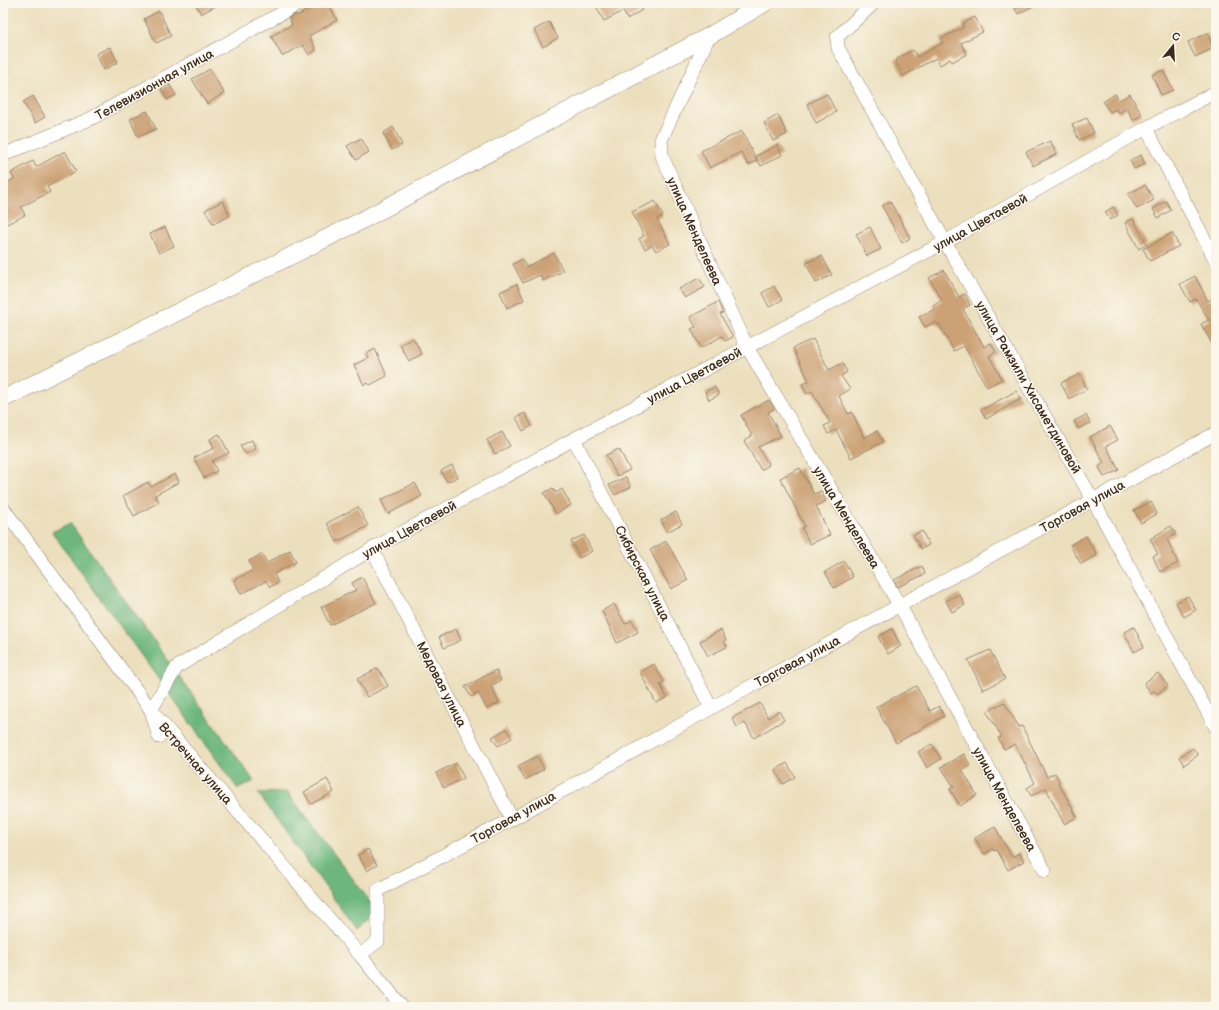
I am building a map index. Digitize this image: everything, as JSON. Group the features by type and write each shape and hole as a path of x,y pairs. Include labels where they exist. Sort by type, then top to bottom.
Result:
{"street":[{"name":"Телевизионная улица","path":"3,155 90,119 300,3"},
{"path":"3,399 353,225 709,36 765,3"},
{"name":"улица Рамзили Хисаметдиновой","path":"874,3 837,37 838,48 945,242 1093,500 1216,728"},
{"name":"улица Менделеева","path":"709,36 661,140 662,156 747,347 900,606 1045,871"},
{"name":"улица Цветаевой","path":"151,710 177,667 372,549 574,439 945,242 1146,128 1216,92"},
{"path":"1146,128 1216,261"},
{"name":"Торговая улица","path":"360,955 378,941 378,890 1216,433"},
{"name":"Сибирская улица","path":"574,439 711,708"},
{"name":"Встречная улица","path":"3,508 151,710 360,955 402,1007"},
{"name":"Медовая улица","path":"372,549 512,818"},
{"path":"151,710 159,737"}],"green space":[{"path":"70,523 254,781 238,789 52,532"},
{"path":"287,792 378,912 357,931 258,793"}],"building":[{"path":"195,3 221,3 201,14"},
{"path":"320,3 328,3 337,20 309,36 316,50 309,55 303,45 282,56 271,36 292,25 289,18 296,14 297,16"},
{"path":"602,3 638,3 642,10 627,19 623,11 604,21 596,6"},
{"path":"1012,3 1039,3 1018,14"},
{"path":"159,11 171,36 156,43 144,19"},
{"path":"975,17 983,32 961,43 967,54 952,62 950,59 940,65 936,58 903,76 895,60 913,50 917,57 943,43 940,39 964,27 962,24"},
{"path":"549,22 558,38 543,47 534,30"},
{"path":"1207,33 1214,48 1195,57 1188,42"},
{"path":"110,47 118,62 104,70 96,54"},
{"path":"210,69 224,93 207,104 192,79"},
{"path":"1163,70 1173,90 1161,95 1152,75"},
{"path":"169,84 176,95 167,100 161,89"},
{"path":"827,94 836,112 816,123 807,104"},
{"path":"1115,94 1119,100 1130,94 1142,115 1133,120 1127,108 1119,113 1116,109 1110,112 1103,102"},
{"path":"33,96 45,117 35,123 23,102"},
{"path":"147,111 156,129 138,137 130,119"},
{"path":"778,115 787,134 773,141 764,123"},
{"path":"1087,118 1094,133 1079,140 1072,124"},
{"path":"393,127 402,145 392,150 383,133"},
{"path":"742,131 757,161 748,165 741,152 710,168 701,151"},
{"path":"361,138 369,152 356,160 347,146"},
{"path":"1050,141 1057,154 1033,166 1026,152"},
{"path":"777,145 782,155 761,166 756,156"},
{"path":"65,151 76,171 47,187 50,192 21,207 25,215 3,226 3,185 14,179 11,173 33,161 36,167"},
{"path":"1141,155 1145,164 1134,169 1130,160"},
{"path":"1145,185 1154,200 1137,209 1128,194"},
{"path":"223,201 230,216 213,224 205,210"},
{"path":"655,201 663,216 657,219 670,244 656,251 652,245 645,249 639,239 644,236 632,212"},
{"path":"890,201 910,238 902,243 882,206"},
{"path":"1166,201 1171,210 1158,218 1153,209"},
{"path":"1113,207 1118,215 1110,220 1105,212"},
{"path":"1133,219 1147,244 1139,249 1125,223"},
{"path":"165,227 174,246 159,253 150,234"},
{"path":"870,227 881,249 867,256 856,234"},
{"path":"1172,233 1179,246 1150,261 1143,249"},
{"path":"554,253 563,271 543,281 540,275 523,283 513,264 522,259 526,267"},
{"path":"822,256 832,275 816,283 806,263"},
{"path":"944,270 959,297 965,294 970,305 963,309 984,347 991,343 996,352 989,356 1002,379 987,387 964,346 954,351 939,324 938,325 936,322 925,327 919,317 935,309 933,306 942,300 929,278"},
{"path":"1195,276 1208,301 1216,296 1216,351 1201,324 1209,320 1196,299 1190,302 1180,284"},
{"path":"699,278 705,287 685,298 679,289"},
{"path":"517,284 524,300 507,308 500,292"},
{"path":"774,286 782,300 769,307 762,293"},
{"path":"718,302 723,313 720,314 733,337 725,341 722,336 701,348 691,329 696,327 690,317"},
{"path":"413,338 422,354 409,361 400,345"},
{"path":"813,339 829,370 842,363 847,372 841,376 850,389 839,396 848,414 852,412 864,438 877,431 883,442 851,458 836,430 828,434 824,426 830,423 812,391 807,394 802,384 809,381 793,348"},
{"path":"375,349 387,376 370,385 368,383 364,385 354,365 368,358 366,354"},
{"path":"1080,374 1087,389 1069,399 1061,383"},
{"path":"715,387 719,395 709,400 705,392"},
{"path":"1016,391 1021,399 986,419 981,410"},
{"path":"769,400 774,409 768,412 781,436 758,447 769,465 761,470 744,441 752,436 741,415"},
{"path":"525,413 532,426 523,431 516,417"},
{"path":"1086,415 1090,423 1078,429 1074,421"},
{"path":"1110,426 1118,440 1106,446 1119,470 1104,477 1099,467 1104,463 1090,437"},
{"path":"502,432 510,446 495,454 487,440"},
{"path":"219,434 229,453 212,461 217,471 204,478 194,458 214,448 210,439"},
{"path":"252,440 256,449 246,454 240,446"},
{"path":"619,449 630,470 617,476 606,455"},
{"path":"452,465 458,477 447,482 441,471"},
{"path":"800,468 814,494 821,491 826,501 816,506 830,535 810,544 802,528 805,526 780,478"},
{"path":"175,474 179,482 155,495 159,502 134,516 123,496 148,482 151,487"},
{"path":"626,477 631,487 615,495 609,485"},
{"path":"415,483 422,496 388,514 381,500"},
{"path":"553,488 556,493 562,489 571,505 556,514 544,493"},
{"path":"1151,502 1157,514 1141,523 1134,510"},
{"path":"358,507 368,526 337,542 327,523"},
{"path":"676,512 682,524 667,532 661,520"},
{"path":"1171,526 1176,534 1167,539 1178,563 1160,572 1153,556 1158,554 1150,539"},
{"path":"922,531 929,545 921,549 913,535"},
{"path":"584,535 592,551 580,558 571,541"},
{"path":"1086,536 1097,555 1081,564 1070,545"},
{"path":"666,541 688,580 671,589 650,550"},
{"path":"290,550 296,562 274,574 278,583 270,587 266,581 241,594 234,580 253,570 249,561 262,554 267,563"},
{"path":"844,561 853,577 834,588 825,572"},
{"path":"922,566 925,574 898,587 894,580"},
{"path":"362,577 376,603 330,625 321,607 356,590 352,583"},
{"path":"959,594 965,605 952,612 946,601"},
{"path":"1188,596 1196,610 1184,617 1176,603"},
{"path":"614,604 625,624 632,620 638,632 617,643 602,611"},
{"path":"1134,627 1144,647 1134,652 1124,632"},
{"path":"456,629 461,640 444,648 439,637"},
{"path":"892,629 901,646 888,654 878,637"},
{"path":"721,630 726,640 724,641 727,647 708,656 700,641"},
{"path":"990,650 1005,679 983,690 968,660"},
{"path":"654,664 664,682 660,684 667,698 656,703 640,672"},
{"path":"378,668 388,686 367,697 357,679"},
{"path":"496,670 501,680 491,686 499,703 487,709 478,693 471,697 465,687"},
{"path":"1158,673 1168,686 1157,694 1154,691 1151,693 1144,683"},
{"path":"916,686 930,711 939,706 944,716 896,743 876,707"},
{"path":"1004,702 1019,727 1022,726 1047,777 1055,773 1059,781 1058,782 1077,817 1064,824 1046,788 1031,796 1027,788 1035,783 1015,744 1004,749 998,738 1002,737 987,712"},
{"path":"760,703 768,718 779,711 784,720 754,738 745,723 737,727 732,718"},
{"path":"506,729 512,738 498,746 492,737"},
{"path":"932,744 941,759 927,768 918,752"},
{"path":"1193,748 1198,755 1184,765 1179,757"},
{"path":"964,754 970,765 962,770 977,795 960,806 950,789 954,787 941,767"},
{"path":"537,756 544,769 525,780 518,766"},
{"path":"456,763 464,778 444,788 436,773"},
{"path":"787,763 795,777 783,784 775,770"},
{"path":"327,779 334,792 311,804 304,792"},
{"path":"995,827 1012,857 1019,853 1024,861 1008,870 997,850 994,851 993,849 984,854 975,838"},
{"path":"368,849 377,865 367,871 358,855"}]}
